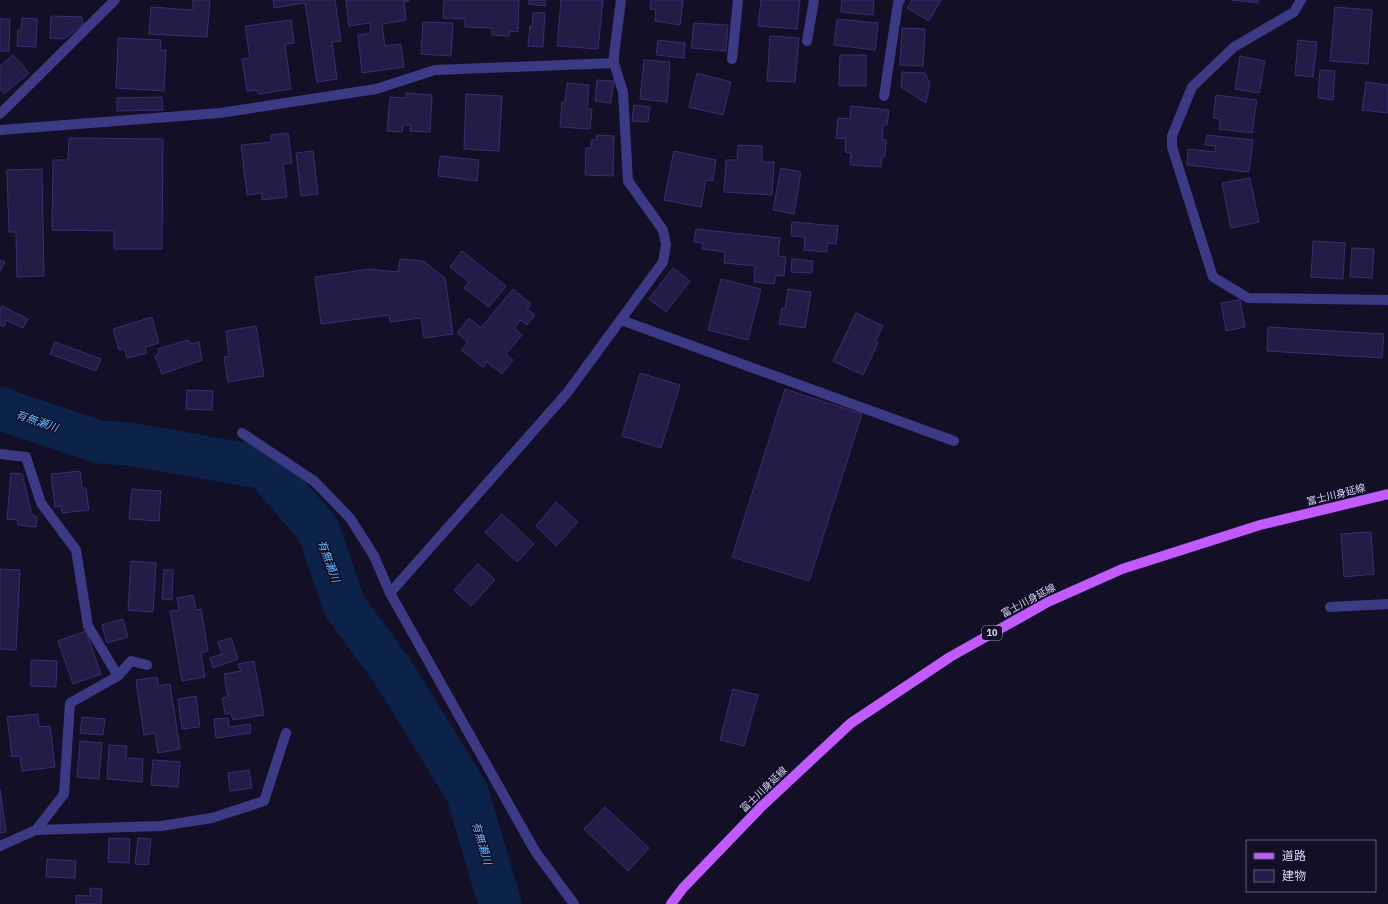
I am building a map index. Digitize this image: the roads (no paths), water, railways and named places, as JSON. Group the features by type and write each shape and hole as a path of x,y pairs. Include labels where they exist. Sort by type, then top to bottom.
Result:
{"main road":[{"name":"富士川身延線","path":"671,904 683,888 762,806 851,723 950,657 1048,602 1122,570 1260,525 1388,494"}],"street":[{"path":"0,114 115,0"},
{"path":"390,593 567,393 663,262 666,245 663,230 628,181 623,92 614,63 622,0"},
{"path":"732,58 738,0"},
{"path":"807,41 814,0"},
{"path":"884,96 898,3 900,0"},
{"path":"1301,0 1294,12 1234,47 1192,87 1172,136 1172,147 1213,277 1248,298 1388,300"},
{"path":"0,130 220,113 376,89 434,70 614,63"},
{"path":"621,320 954,441"},
{"path":"242,433 314,481 350,518 374,556 390,593 535,851 574,904"},
{"path":"0,454 26,457 41,503 76,550 88,626 118,676"},
{"path":"1330,607 1388,604"},
{"path":"36,830 64,794 70,703 118,676 131,660 147,665"},
{"path":"0,846 36,830 161,826 212,818 264,801 286,733"}],"waterway":[{"name":"有無瀬川","path":"0,408 99,442 129,444 265,468 318,529 345,607 393,672 467,792 500,904"}]}
